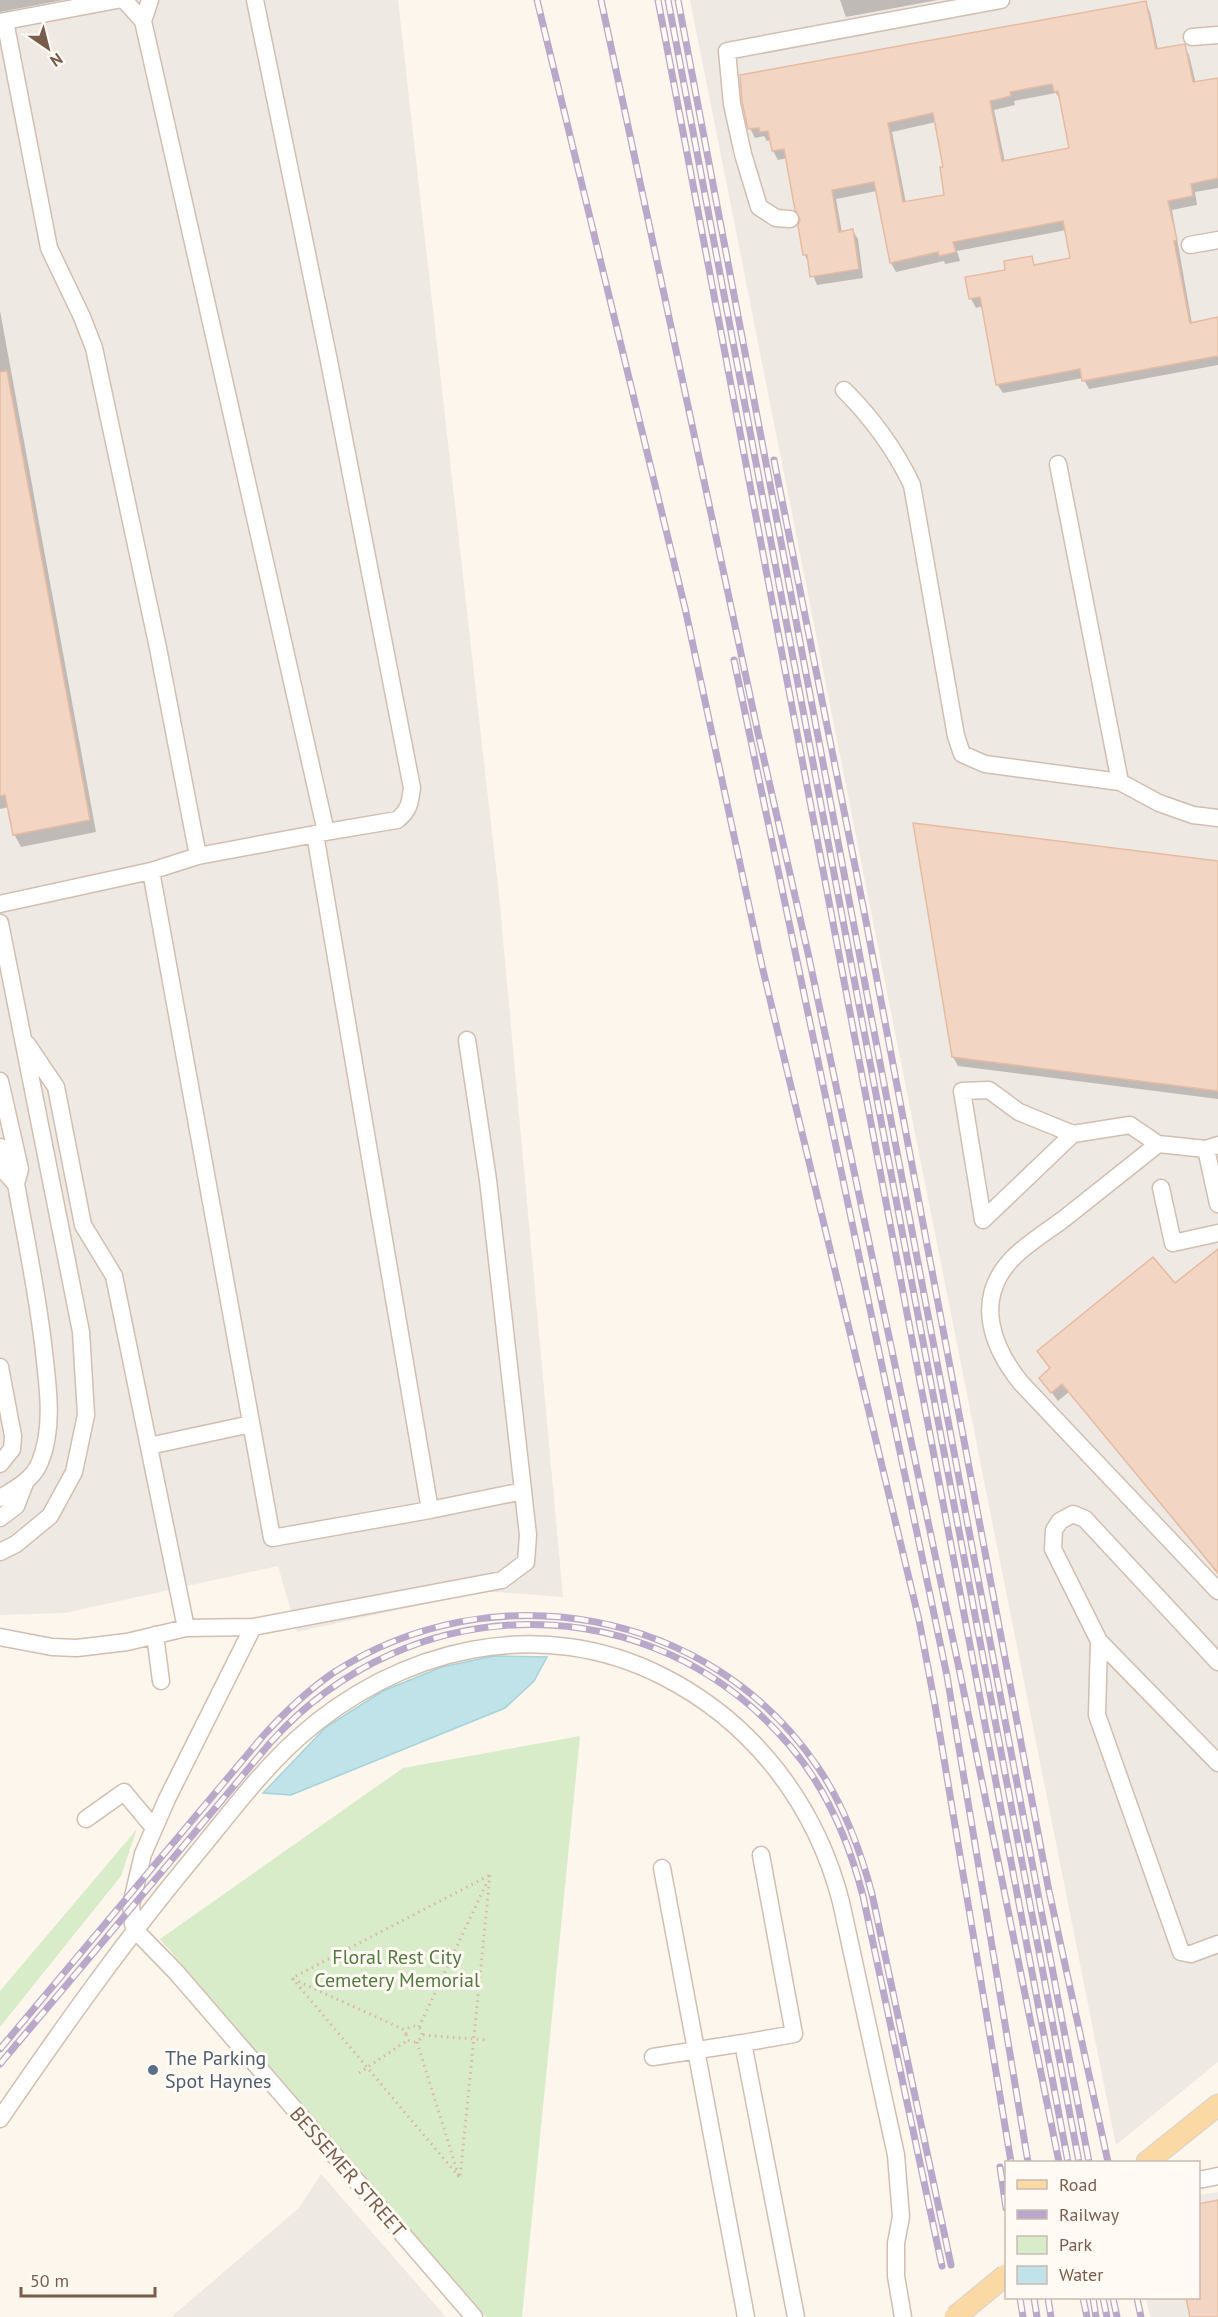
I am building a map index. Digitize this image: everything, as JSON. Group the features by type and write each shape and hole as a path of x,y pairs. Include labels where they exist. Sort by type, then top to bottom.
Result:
{"main road":[{"path":"1148,2161 1216,2106"},
{"path":"955,2317 1005,2276"}],"street":[{"path":"117,0 2,21 49,248 94,348 158,648 198,856"},
{"path":"124,0 143,21 320,833 430,1510"},
{"path":"143,21 150,0"},
{"path":"0,903 151,871 198,856 397,820 406,813 410,803 412,788 328,356 255,0"},
{"path":"790,219 776,218 759,207 743,154 732,104 727,51 1000,0"},
{"path":"1192,37 1218,35"},
{"path":"1190,245 1218,240"},
{"path":"844,390 864,410 899,457 912,485 956,736 962,754 985,764 1120,782 1159,803 1193,815 1218,819"},
{"path":"1058,464 1120,782"},
{"path":"151,871 272,1538 523,1491"},
{"path":"0,923 81,1332 86,1415 74,1472 50,1516 34,1530 0,1552"},
{"path":"22,1036 56,1087 83,1225 114,1276 186,1628"},
{"path":"0,1637 27,1644 77,1648 127,1642 186,1628 253,1627 502,1580 526,1562 528,1535 488,1180 467,1040"},
{"path":"0,1081 20,1169 16,1184 40,1314 49,1393 47,1436 43,1453 37,1468 25,1483 16,1506 0,1518"},
{"path":"1072,1134 983,1220 962,1091 989,1090 1019,1112 1072,1134 1130,1125 1158,1144 1212,1147 1218,1204"},
{"path":"1158,1144 1011,1260 993,1293 989,1313 993,1336 1001,1355 1021,1383 1218,1591"},
{"path":"0,1147 5,1172 16,1184"},
{"path":"1161,1188 1173,1243 1218,1233"},
{"path":"0,1367 4,1406 13,1442 12,1449 0,1464"},
{"path":"149,1446 251,1424"},
{"path":"0,1498 25,1483"},
{"path":"1218,1662 1085,1519 1073,1514 1060,1521 1054,1530 1053,1550 1100,1641 1218,1763"},
{"path":"136,1931 131,1905 143,1854 253,1627"},
{"path":"155,1635 161,1681"},
{"path":"1100,1641 1097,1715 1181,1952 1191,1954 1218,1944"},
{"path":"0,2119 64,2025 165,1892 284,1751 338,1706 381,1680 414,1665 447,1654 515,1644 546,1645 590,1652 620,1659 660,1675 720,1712 771,1762 803,1807 828,1860 841,1902 896,2155 901,2217 896,2243 896,2276 903,2317"},
{"path":"86,1819 124,1792 154,1828"},
{"path":"653,2057 794,2034 761,1855"},
{"path":"662,1868 746,2317"},
{"name":"BESSEMER STREET","path":"136,1931 176,1972 474,2317"},
{"path":"743,2043 796,2317"},
{"path":"1200,2180 1218,2176"}],"path":[{"path":"292,1978 490,1875"},
{"path":"419,2027 490,1875"},
{"path":"460,2178 490,1875"},
{"path":"292,1978 407,2031"},
{"path":"292,1978 460,2178"},
{"path":"407,2031 413,2026 419,2027"},
{"path":"419,2027 423,2035"},
{"path":"407,2031 408,2040"},
{"path":"423,2035 487,2040"},
{"path":"417,2042 423,2035"},
{"path":"359,2073 408,2040 417,2042"},
{"path":"417,2042 460,2178"}],"shaded area":[{"path":"0,0 398,0 499,895 563,1597 484,1591 297,1632 278,1566 65,1613 0,1615"},
{"path":"690,0 1218,0 1218,2062 1116,2145"},
{"path":"321,2174 446,2317 171,2317 299,2208"},
{"path":"1218,2192 1218,2317 1150,2317 1146,2299 1200,2299 1200,2195"}],"green space":[{"name":"Floral Rest City Cemetery Memorial","path":"580,1736 522,2317 486,2317 160,1939 403,1768"},
{"path":"137,1829 121,1876 0,2027 0,1991"}],"water":[{"path":"494,1656 547,1657 534,1681 505,1708 291,1795 263,1793 326,1727 383,1691 442,1667"}],"building":[{"path":"1146,1 1156,49 1185,44 1193,82 1218,78 1218,178 1191,184 1193,196 1168,201 1177,240 1174,241 1190,323 1218,317 1218,356 1082,381 1080,369 996,385 980,297 969,299 965,277 1005,270 1004,261 1032,256 1034,265 1070,258 1063,221 953,242 956,252 939,256 938,252 890,263 874,182 832,190 839,232 853,229 859,269 810,277 807,255 803,255 798,226 800,219 795,210 784,149 772,151 768,131 760,132 759,128 748,129 742,102 740,75","holes":["1052,84 1054,92 1058,91 1069,148 1002,161 990,101 1011,96 1010,92","933,113 943,167 940,167 944,195 903,202 888,123"]},
{"path":"7,371 90,820 13,835 5,795 0,796 0,372"},
{"path":"913,823 1218,861 1218,1091 952,1057"},
{"path":"1218,1249 1218,1573 1062,1384 1051,1393 1039,1378 1050,1368 1037,1351 1153,1257 1175,1283"},
{"path":"1218,2200 1218,2317 1190,2317 1186,2299 1200,2299 1200,2204"}],"railway":[{"path":"537,0 685,608 762,966 919,1620 1011,2161"},
{"path":"601,0 758,733 808,953 960,1673 1059,2161"},
{"path":"658,0 1068,2161"},
{"path":"668,0 1079,2161"},
{"path":"678,0 1089,2161"},
{"path":"774,460 865,916 1049,1891 1108,2161"},
{"path":"734,660 947,1676 1028,2161"},
{"path":"0,2049 263,1736 296,1703 333,1673 395,1641 460,1622 527,1616 594,1622 658,1640 718,1670 772,1712 827,1781 856,1844 872,1894 951,2265"},
{"path":"0,2064 270,1743 327,1691 391,1654 460,1632 531,1624 602,1632 670,1655 734,1693 790,1746 826,1798 844,1836 863,1896 942,2266"},
{"path":"1000,2167 1005,2201"},
{"path":"1020,2299 1023,2317"},
{"path":"1034,2299 1037,2317"},
{"path":"1048,2299 1051,2317"},
{"path":"1083,2299 1087,2317"},
{"path":"1093,2299 1096,2317"},
{"path":"1103,2299 1107,2317"},
{"path":"1113,2299 1117,2317"},
{"path":"1137,2299 1141,2317"}],"place":[{"name":"The Parking Spot Haynes","path":"153,2070"}]}
